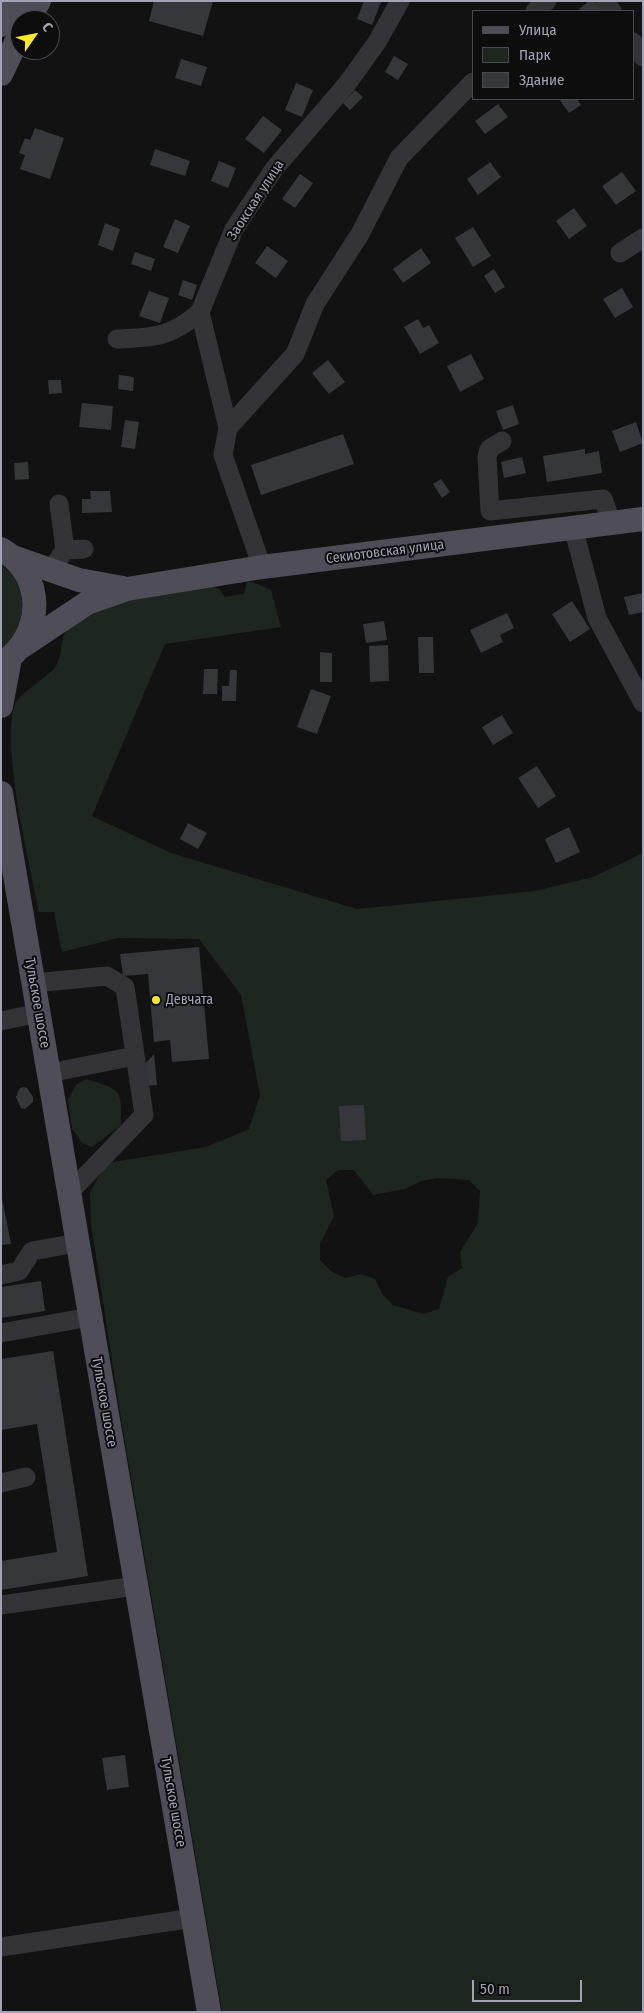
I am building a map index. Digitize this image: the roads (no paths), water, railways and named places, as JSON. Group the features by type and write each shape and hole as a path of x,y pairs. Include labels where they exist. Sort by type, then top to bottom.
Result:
{"main road":[{"path":"1,25 14,1"},
{"path":"1,74 10,55"},
{"name":"Секиотовская улица","path":"127,589 262,567 643,519"},
{"path":"7,553 79,580 127,589"},
{"path":"1,706 11,656 32,627 35,606 34,595 27,574 7,553"},
{"path":"11,656 87,603 127,589"},
{"name":"Тульское шоссе","path":"1,793 209,2012"}],"street":[{"name":"Заокская улица","path":"200,312 234,229 274,169 347,84 378,42 400,1"},
{"path":"536,10 547,1"},
{"path":"634,44 643,57"},
{"path":"228,428 295,354 314,304 360,234 399,158 472,83"},
{"path":"620,253 643,238"},
{"path":"117,339 162,336 185,324 200,312 228,428 223,455 262,567"},
{"path":"502,441 489,449 487,457 490,511 603,499 612,523"},
{"path":"51,570 65,550 59,504"},
{"path":"573,527 597,618 643,703"},
{"path":"65,550 84,549"},
{"path":"34,983 107,976 125,987 144,1115 69,1193"},
{"path":"1,1021 38,1013"},
{"path":"49,1072 136,1056"},
{"path":"1,1275 19,1271 32,1251 78,1243"},
{"path":"1,1333 90,1317"},
{"path":"1,1483 26,1477"},
{"path":"1,1605 136,1586"},
{"path":"1,1947 193,1918"}],"place":[{"name":"Девчата","path":"156,1000"}]}
